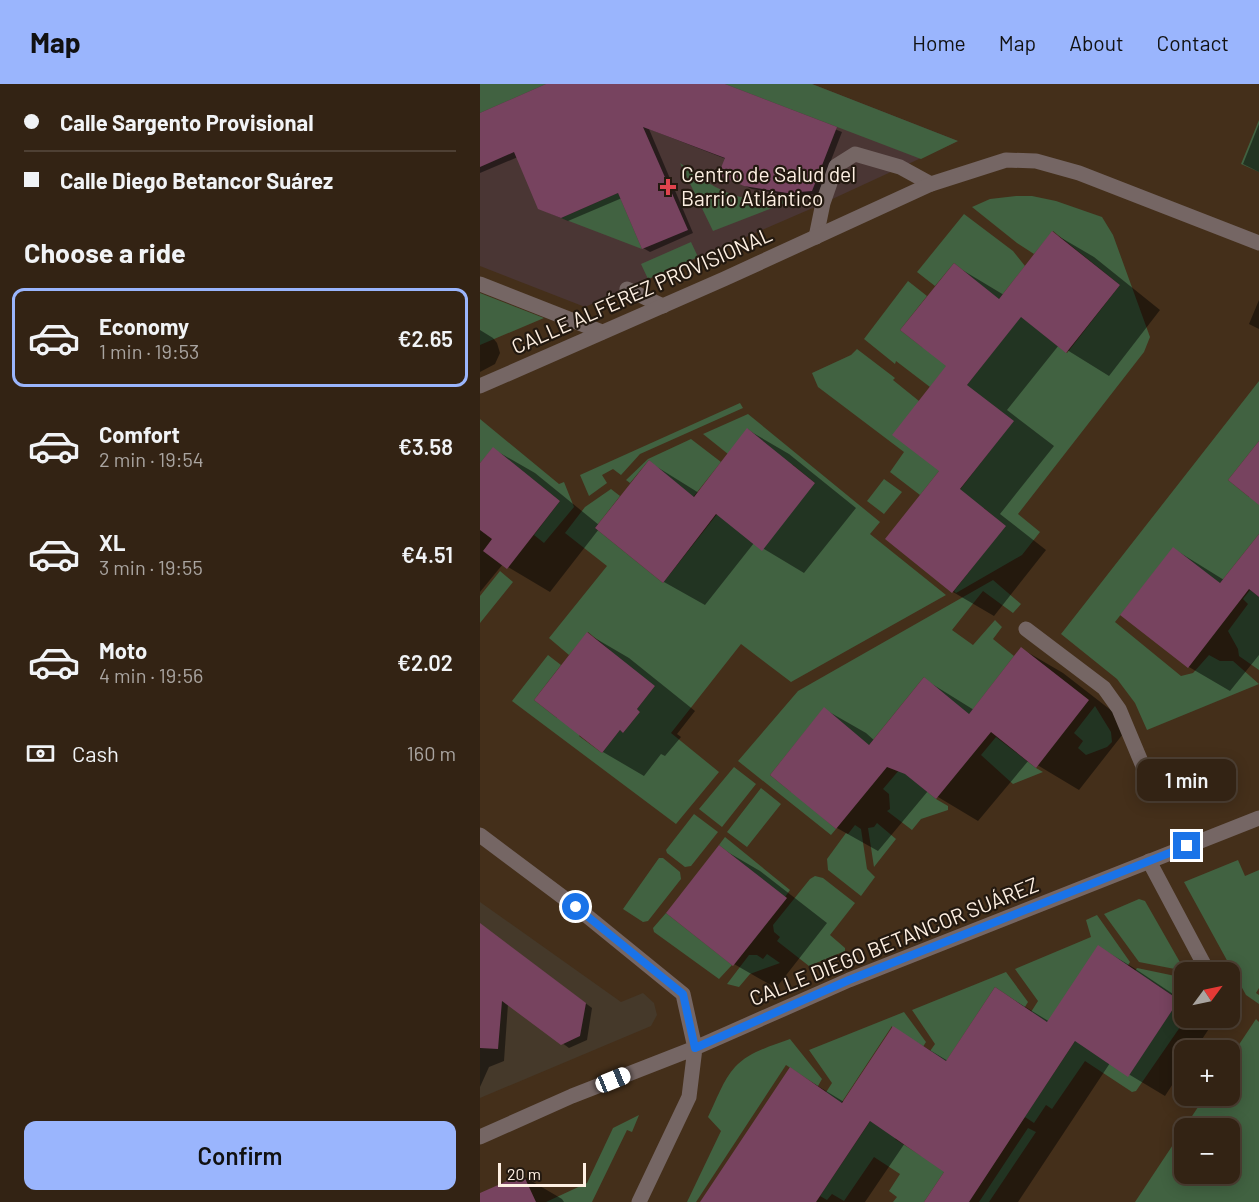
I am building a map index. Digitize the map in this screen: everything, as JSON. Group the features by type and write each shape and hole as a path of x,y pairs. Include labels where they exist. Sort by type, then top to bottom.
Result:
{"street":[{"path":"816,237 823,203 836,166 855,154 900,168 931,184"},
{"name":"CALLE ALFÉREZ PROVISIONAL","path":"480,386 931,184 1006,160 1036,161 1079,173 1259,243"},
{"path":"480,284 602,332"},
{"path":"627,289 663,306"},
{"path":"1026,629 1104,688 1119,709 1145,771"},
{"name":"CALLE DIEGO BETANCOR SUÁREZ","path":"480,1137 573,1096 695,1048 849,980 1259,818"},
{"path":"480,835 576,907 683,994 695,1048 688,1097 639,1202"},
{"path":"1149,861 1203,962"}],"shaded area":[{"name":"Centro de Salud del Barrio Atlántico","path":"480,84 812,84 958,141 815,207 585,307 480,266"},
{"path":"480,902 621,1002 643,993 654,1003 657,1015 651,1026 480,1098"}],"green space":[{"path":"480,84 546,84 480,113"},
{"path":"725,84 812,84 958,141 921,159"},
{"path":"1259,120 1259,172 1241,164"},
{"path":"680,163 714,186 732,194 757,200 790,201 713,231"},
{"path":"618,193 642,249 561,218"},
{"path":"1032,196 1056,201 1102,217 1113,235 1150,337 1144,352 1018,514 1040,532 1022,555 956,593 954,591 1005,526 984,508 975,518 952,500 1013,421 959,395 1029,306 1045,336 1067,353 1120,285 1053,231 1034,254 972,207 990,199"},
{"path":"964,214 1013,251 1025,266 991,309 967,290 975,280 954,263 935,286 917,272"},
{"path":"691,242 698,257 648,279 641,264"},
{"path":"908,281 927,296 900,330 922,347 954,357 930,387 896,361 895,364 864,339"},
{"path":"480,293 544,318 480,345"},
{"path":"857,349 895,378 893,380 919,401 947,461 920,495 890,472 904,452 818,387 812,373 851,355"},
{"path":"1259,381 1259,441 1228,480 1249,497 1259,488 1259,534 1212,593 1173,548 1115,622 1181,676 1193,673 1209,655 1220,661 1233,661 1259,684 1147,730 1135,703 1117,679 1061,634"},
{"path":"740,403 743,408 640,454 621,475 613,469 602,475 607,483 589,496 580,475"},
{"path":"748,414 880,522 870,534 946,595 791,682 741,644 671,733 719,772 676,824 512,701 548,655 561,665 534,700 557,718 565,708 586,725 579,736 602,753 620,730 623,733 640,712 637,709 655,686 602,661 610,650 588,632 569,655 549,638 607,566 565,533 585,507 611,489 620,496 595,528 663,583 725,504 815,483 793,465 762,458 770,447 748,429 728,454 703,434"},
{"path":"480,419 559,484 564,482 574,507 544,543 534,535 560,501 493,448 480,463"},
{"path":"691,439 721,462 686,506 649,460 630,483 626,480 648,459"},
{"path":"884,479 902,492 884,514 867,501"},
{"path":"500,571 513,582 480,623 480,596"},
{"path":"993,580 1021,604 1013,613 983,591 952,630 973,645 995,620 1002,627 993,639 1014,656 960,726 924,677 860,756 824,708 770,775 791,792 799,783 815,811 836,829 831,835 738,761 798,691"},
{"path":"1250,590 1259,597 1259,670 1239,656 1238,649 1228,631 1248,604 1243,599"},
{"path":"1095,706 1111,732 1112,742 1107,747 1086,755 1078,748 1083,741 1074,733"},
{"path":"996,737 1043,772 1013,784 981,755"},
{"path":"734,767 756,784 722,827 699,809"},
{"path":"900,769 948,806 948,810 921,819 912,830 887,811 890,809 889,794 883,789"},
{"path":"761,788 781,804 747,847 727,832"},
{"path":"694,814 718,832 691,866 685,867 666,850"},
{"path":"877,823 896,839 874,867 868,828 874,827"},
{"path":"855,825 861,829 867,869 875,877 861,896 828,870 827,859 846,833 848,834"},
{"path":"725,837 790,890 785,897 719,845"},
{"path":"659,858 663,858 680,872 681,879 648,921 643,922 623,909"},
{"path":"1238,860 1245,876 1259,870 1259,988 1256,993 1259,995 1259,1004 1246,995 1240,984 1240,962 1228,962 1184,882"},
{"path":"815,876 823,878 855,903 830,935 845,948 845,951 809,966 777,941 780,937 774,932 773,925 810,879"},
{"path":"1139,899 1145,901 1180,962 1174,962 1174,969 1139,962 1104,914"},
{"path":"666,913 732,965 719,979 654,932 653,928"},
{"path":"1097,915 1130,962 1108,998 1040,1034 1024,1023 1038,1001 1015,969 1091,937 1086,920"},
{"path":"767,954 780,963 750,974 739,987 727,984 749,955 757,955 763,959"},
{"path":"1137,968 1174,976 1174,997 1151,981 1135,1004 1120,993"},
{"path":"1006,972 1028,1002 1005,1039 1002,1037 1023,1006 995,987 937,1075 921,1064 935,1044 912,1010"},
{"path":"1174,1007 1174,1028 1179,1028 1136,1091 1132,1092 1085,1061 1052,1109 1046,1105 1034,1123 1025,1117 1016,1130 986,1109 924,1202 893,1202 897,1197 889,1191 900,1174 874,1157 844,1201 832,1194 827,1200 820,1196 887,1096 895,1099 912,1113 895,1139 923,1157 990,1056 1009,1065 1008,1068 1014,1072 998,1096 1026,1115 1093,1014 1112,1025 1111,1027 1117,1032 1100,1057 1128,1076"},
{"path":"904,1012 926,1042 902,1080 892,1026 834,1114 819,1103 832,1083 809,1050"},
{"path":"1256,1019 1259,1022 1259,1202 1135,1202 1174,1143 1174,1184 1240,1184 1240,1118 1191,1118 1199,1106 1240,1106 1240,1043"},
{"path":"790,1039 822,1079 818,1086 786,1065 696,1202 687,1202 721,1131 708,1117 727,1078 747,1057"},
{"path":"639,1115 632,1132 627,1130 592,1202 546,1202 587,1183 613,1128"},
{"path":"1028,1128 1036,1132 989,1202 979,1202"}],"building":[{"path":"546,84 725,84 837,127 812,191 787,193 744,186 718,175 725,158 643,127 688,230 642,249 618,193 561,218 538,209 514,152 480,167 480,113"},
{"path":"1052,231 1120,285 1066,353 1021,317 967,385 1014,421 960,489 1006,526 952,593 885,539 939,471 892,435 946,366 900,330 954,263 999,299"},
{"path":"747,428 815,483 762,551 716,514 663,583 595,528 649,460 694,497"},
{"path":"1259,441 1259,505 1228,480"},
{"path":"493,447 560,501 507,569 483,551 492,539 480,530 480,463"},
{"path":"1259,534 1259,597 1249,589 1188,668 1120,615 1173,547 1220,583"},
{"path":"587,632 655,686 637,709 640,712 623,733 620,730 602,753 534,700"},
{"path":"1021,647 1089,700 1036,768 991,732 936,799 905,774 887,767 836,829 770,775 824,707 869,745 924,677 969,714"},
{"path":"719,845 787,898 733,966 666,913"},
{"path":"480,923 586,1003 580,1036 561,1045 502,1001 498,1049 480,1048"},
{"path":"1098,945 1174,997 1174,1008 1128,1077 1075,1041 969,1202 924,1202 944,1172 870,1121 816,1202 700,1202 790,1067 842,1103 893,1026 946,1061 995,987 1047,1022"},
{"path":"523,1174 536,1202 480,1202 480,1193"}],"place":[{"name":"Centro de Salud del Barrio Atlántico","path":"668,187"}],"route":[{"path":"576,907 683,994 695,1048 849,980 1187,846"}]}
